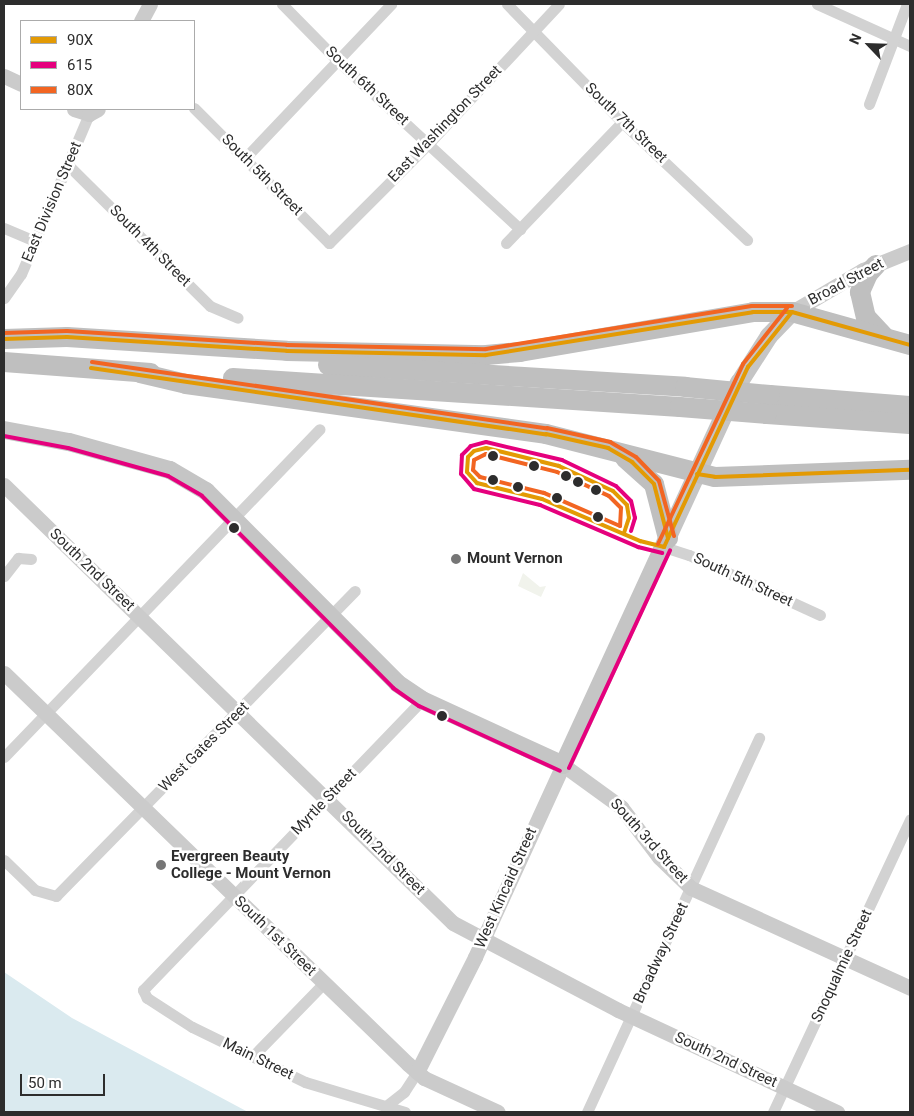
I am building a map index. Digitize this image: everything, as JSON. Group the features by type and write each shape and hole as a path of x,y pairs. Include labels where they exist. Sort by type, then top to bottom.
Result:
{"highway":[{"path":"876,265 868,274 860,292 866,317 885,337"},
{"path":"4,339 67,337 286,351 486,355 520,352 753,312 792,312 910,345"},
{"path":"4,344 685,387 768,404 910,424"},
{"path":"4,362 680,407 768,404 910,406"},
{"path":"140,372 186,384 546,434 608,448 697,474 716,477 910,470"},
{"path":"608,448 632,462 654,484 666,543"}],"main road":[{"name":"Broad Street","path":"666,543 748,366 792,312"},
{"name":"South 3rd Street","path":"4,430 69,442 170,470 206,491 397,683 422,700 563,765"},
{"name":"West Kincaid Street","path":"563,765 666,543"}],"street":[{"path":"142,20 150,4"},
{"name":"South 6th Street","path":"282,4 338,61 520,229"},
{"path":"246,157 391,4"},
{"name":"South 7th Street","path":"507,4 622,122 747,240"},
{"name":"East Washington Street","path":"329,242 429,143 559,4"},
{"path":"817,4 910,46"},
{"path":"869,104 889,57 892,38 907,4"},
{"path":"4,76 20,84"},
{"name":"South 5th Street","path":"195,109 246,157 329,242"},
{"name":"East Division Street","path":"4,298 21,274 68,165 94,111"},
{"path":"506,243 622,122"},
{"name":"South 4th Street","path":"68,165 210,306 238,318"},
{"path":"4,228 35,241"},
{"name":"Broad Street","path":"792,312 876,265 910,251"},
{"path":"4,757 139,616 235,520 320,429"},
{"name":"South 2nd Street","path":"4,485 453,922 482,940 631,1017 837,1112"},
{"name":"South 5th Street","path":"666,543 820,615"},
{"path":"4,576 18,558 32,559"},
{"name":"West Gates Street","path":"4,860 35,890 50,896 59,894 238,713 355,591"},
{"name":"South 1st Street","path":"4,673 418,1072 498,1112"},
{"name":"Myrtle Street","path":"143,990 422,700"},
{"name":"Broadway Street","path":"587,1112 759,738"},
{"name":"South 3rd Street","path":"563,765 621,807 659,857 691,888 910,988"},
{"name":"West Kincaid Street","path":"386,1106 404,1092 418,1072 563,765"},
{"name":"Snoqualmie Street","path":"773,1112 910,820"},
{"path":"252,1057 324,983"},
{"name":"Main Street","path":"143,990 147,998 192,1028 252,1057 305,1082 386,1106"},
{"path":"386,1106 405,1112"}],"shaded area":[{"path":"523,573 540,587 546,586 541,597 518,586"},
{"path":"4,972 72,1018 248,1112 4,1112"}],"transit line":[{"name":"80X","path":"4,333 67,331 287,345 486,349 752,306 792,306"},
{"name":"80X","path":"658,544 743,364 787,308"},
{"name":"90X","path":"4,339 67,337 287,351 486,355 753,312 792,312 910,345"},
{"name":"90X","path":"664,547 748,367 792,312"},
{"name":"80X","path":"92,362 547,428 610,442 636,457 659,481 674,536"},
{"name":"90X","path":"91,368 546,434 608,448 632,462 654,484 668,538"},
{"name":"615","path":"4,436 68,448 168,476 202,496 393,688 419,706 560,771"},
{"name":"615","path":"631,531 635,518 631,501 616,486 562,460 486,442 471,446 462,455 461,474 474,489 540,505 638,547 662,553"},
{"name":"90X","path":"624,533 629,518 627,505 613,491 559,466 486,448 474,451 468,457 467,472 477,483 542,499 640,541 664,547"},
{"name":"80X","path":"486,454 557,472 609,496 621,508 620,526 544,493 480,477 473,470 474,460 486,454"},
{"name":"90X","path":"697,474 715,477 910,470"},
{"name":"615","path":"569,768 670,550"}],"place":[{"name":"Mount Vernon","path":"456,559"},
{"name":"Evergreen Beauty College - Mount Vernon","path":"161,865"}]}
